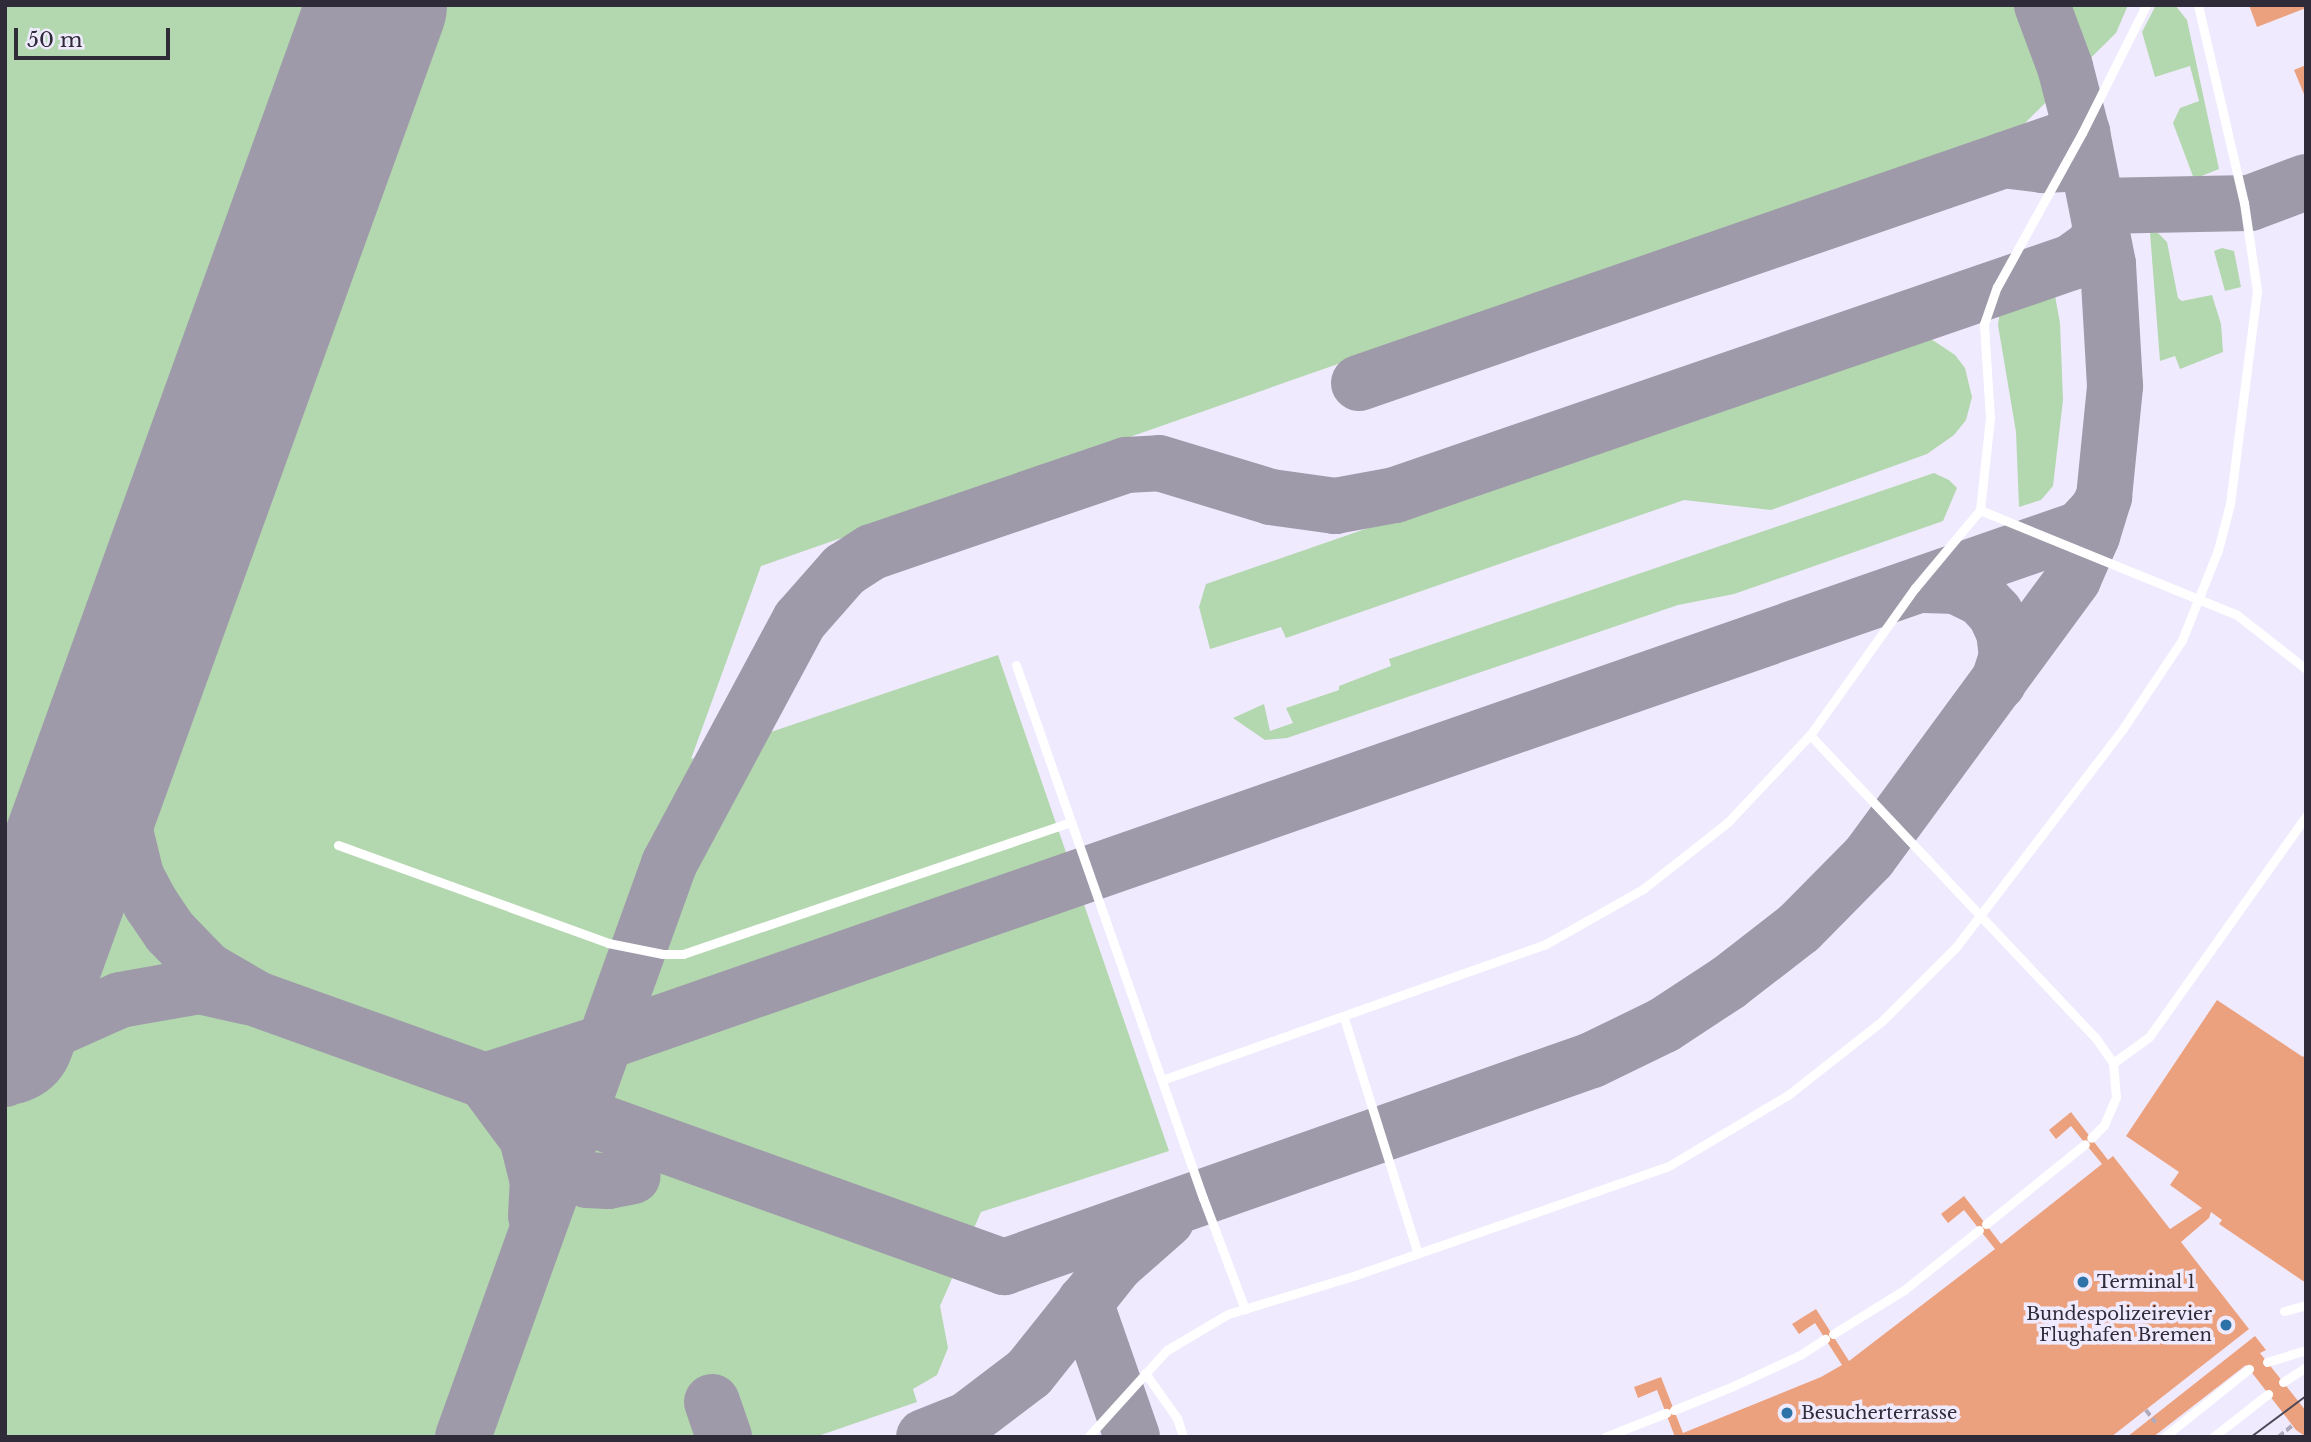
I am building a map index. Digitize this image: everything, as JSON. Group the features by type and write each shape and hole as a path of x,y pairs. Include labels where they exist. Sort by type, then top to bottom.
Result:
{"lane":[{"path":"1161,1080 1344,1018 1544,945 1643,889 1727,823 1810,735 1915,588 1980,510 1990,418 1984,324 1997,287 2082,133 2146,5"},
{"path":"1088,1437 1167,1350 1228,1314 1418,1254 1658,1171 1788,1095 1882,1021 1956,947 2122,730 2182,640 2200,601 2230,504 2257,291 2244,203 2198,5"},
{"path":"1980,510 2237,615 2306,669"},
{"path":"1016,665 1161,1080 1245,1309"},
{"path":"1605,1437 1743,1382 1829,1337 1904,1290 2088,1141 2104,1125 2116,1097 2113,1063 2095,1037 1810,735"},
{"path":"2113,1063 2149,1037 2306,816"},
{"path":"338,845 608,943 663,954 683,954 1070,822"},
{"path":"1344,1018 1418,1254"},
{"path":"2284,1311 2306,1305"},
{"path":"2267,1362 2306,1350"},
{"path":"2283,1382 2306,1367"},
{"path":"2164,1437 2249,1369"},
{"path":"1145,1373 1177,1418 1183,1437"},
{"path":"2213,1437 2268,1394"}],"path":[{"path":"2146,1410 2156,1423"},
{"path":"2278,1437 2293,1426"}],"green space":[{"path":"5,5 2128,5 2116,33 2024,124 761,566 691,759 998,655 1169,1151 981,1212 940,1306 948,1348 937,1375 913,1389 917,1402 815,1437 5,1437"},
{"path":"2156,5 2175,5 2187,20 2219,169 2194,179 2173,123 2180,108 2199,101 2190,66 2155,77 2142,32"},
{"path":"2150,233 2158,233 2167,242 2178,298 2182,301 2212,295 2221,324 2223,352 2180,369 2175,356 2160,361"},
{"path":"2222,248 2234,251 2241,287 2225,291 2214,251"},
{"path":"2054,290 2060,323 2063,400 2053,486 2041,500 2019,507 2016,432 1998,325 2000,310"},
{"path":"1921,337 1931,339 1955,355 1965,368 1972,397 1966,420 1954,435 1927,454 1771,510 1684,500 1286,638 1281,627 1210,649 1199,607 1206,584"},
{"path":"1934,473 1949,480 1957,488 1943,521 1734,594 1678,605 1287,738 1265,740 1233,718 1264,704 1270,731 1293,723 1286,708 1339,690 1339,686 1391,666 1389,659"}],"building":[{"path":"2249,5 2306,5 2306,8 2257,27"},
{"path":"2306,65 2306,99 2294,70"},
{"name":"Terminal 1","path":"2217,1000 2303,1057 2306,1053 2306,1283 2219,1224 2222,1220 2211,1212 2209,1218 2181,1242 2249,1329 2111,1437 1675,1437 1657,1390 1638,1398 1634,1387 1661,1377 1683,1433 1821,1377 1842,1365 1815,1323 1799,1334 1792,1324 1816,1309 1849,1361 1995,1249 1964,1210 1948,1223 1941,1214 1964,1196 2001,1244 2102,1164 2071,1126 2056,1139 2049,1130 2071,1112 2108,1160 2113,1156 2170,1229 2202,1208 2170,1185 2179,1172 2126,1136"},
{"path":"2255,1336 2266,1350 2260,1353 2306,1411 2306,1437 2296,1430 2246,1365 2153,1437 2127,1437"}],"taxiway":[{"path":"463,1437 605,1042 2080,529 2097,511 2104,497 2115,386 2108,264 2082,133 2065,67 2042,5"},
{"path":"1359,383 2082,133 2081,149 2075,159 2065,164 2043,165 2004,160"},
{"path":"2097,206 2250,203 2306,182"},
{"path":"536,1216 538,1182 527,1138 485,1081 605,1042 669,864 800,620 844,570 872,552 1126,465 1159,463 1271,497 1335,506 1395,495 2072,262 2094,246 2102,227"},
{"path":"143,653 121,737 116,773 119,806 136,876 151,904 170,932 207,970 257,999 1004,1267 1592,1060 1664,1025 1728,983 1799,928 1869,857 2073,579 2092,536 2103,499"},
{"path":"1924,585 1956,586 1981,598 1995,613 2004,632 2007,656 1998,683"},
{"path":"5,879 54,899"},
{"path":"5,1079 53,1030 120,1000 199,986 248,997"},
{"path":"538,1137 560,1165 587,1180 608,1181 633,1176"},
{"path":"924,1437 967,1420 1029,1373 1116,1264 1166,1220"},
{"path":"1085,1302 1132,1437"},
{"path":"712,1402 724,1437"}],"runway":[{"path":"5,1035 377,5"}],"tram line":[{"path":"2251,1437 2306,1396"}],"place":[{"name":"Terminal 1","path":"2083,1282"},
{"name":"Bundespolizeirevier Flughafen Bremen","path":"2226,1325"},
{"name":"Besucherterrasse","path":"1787,1413"}]}
